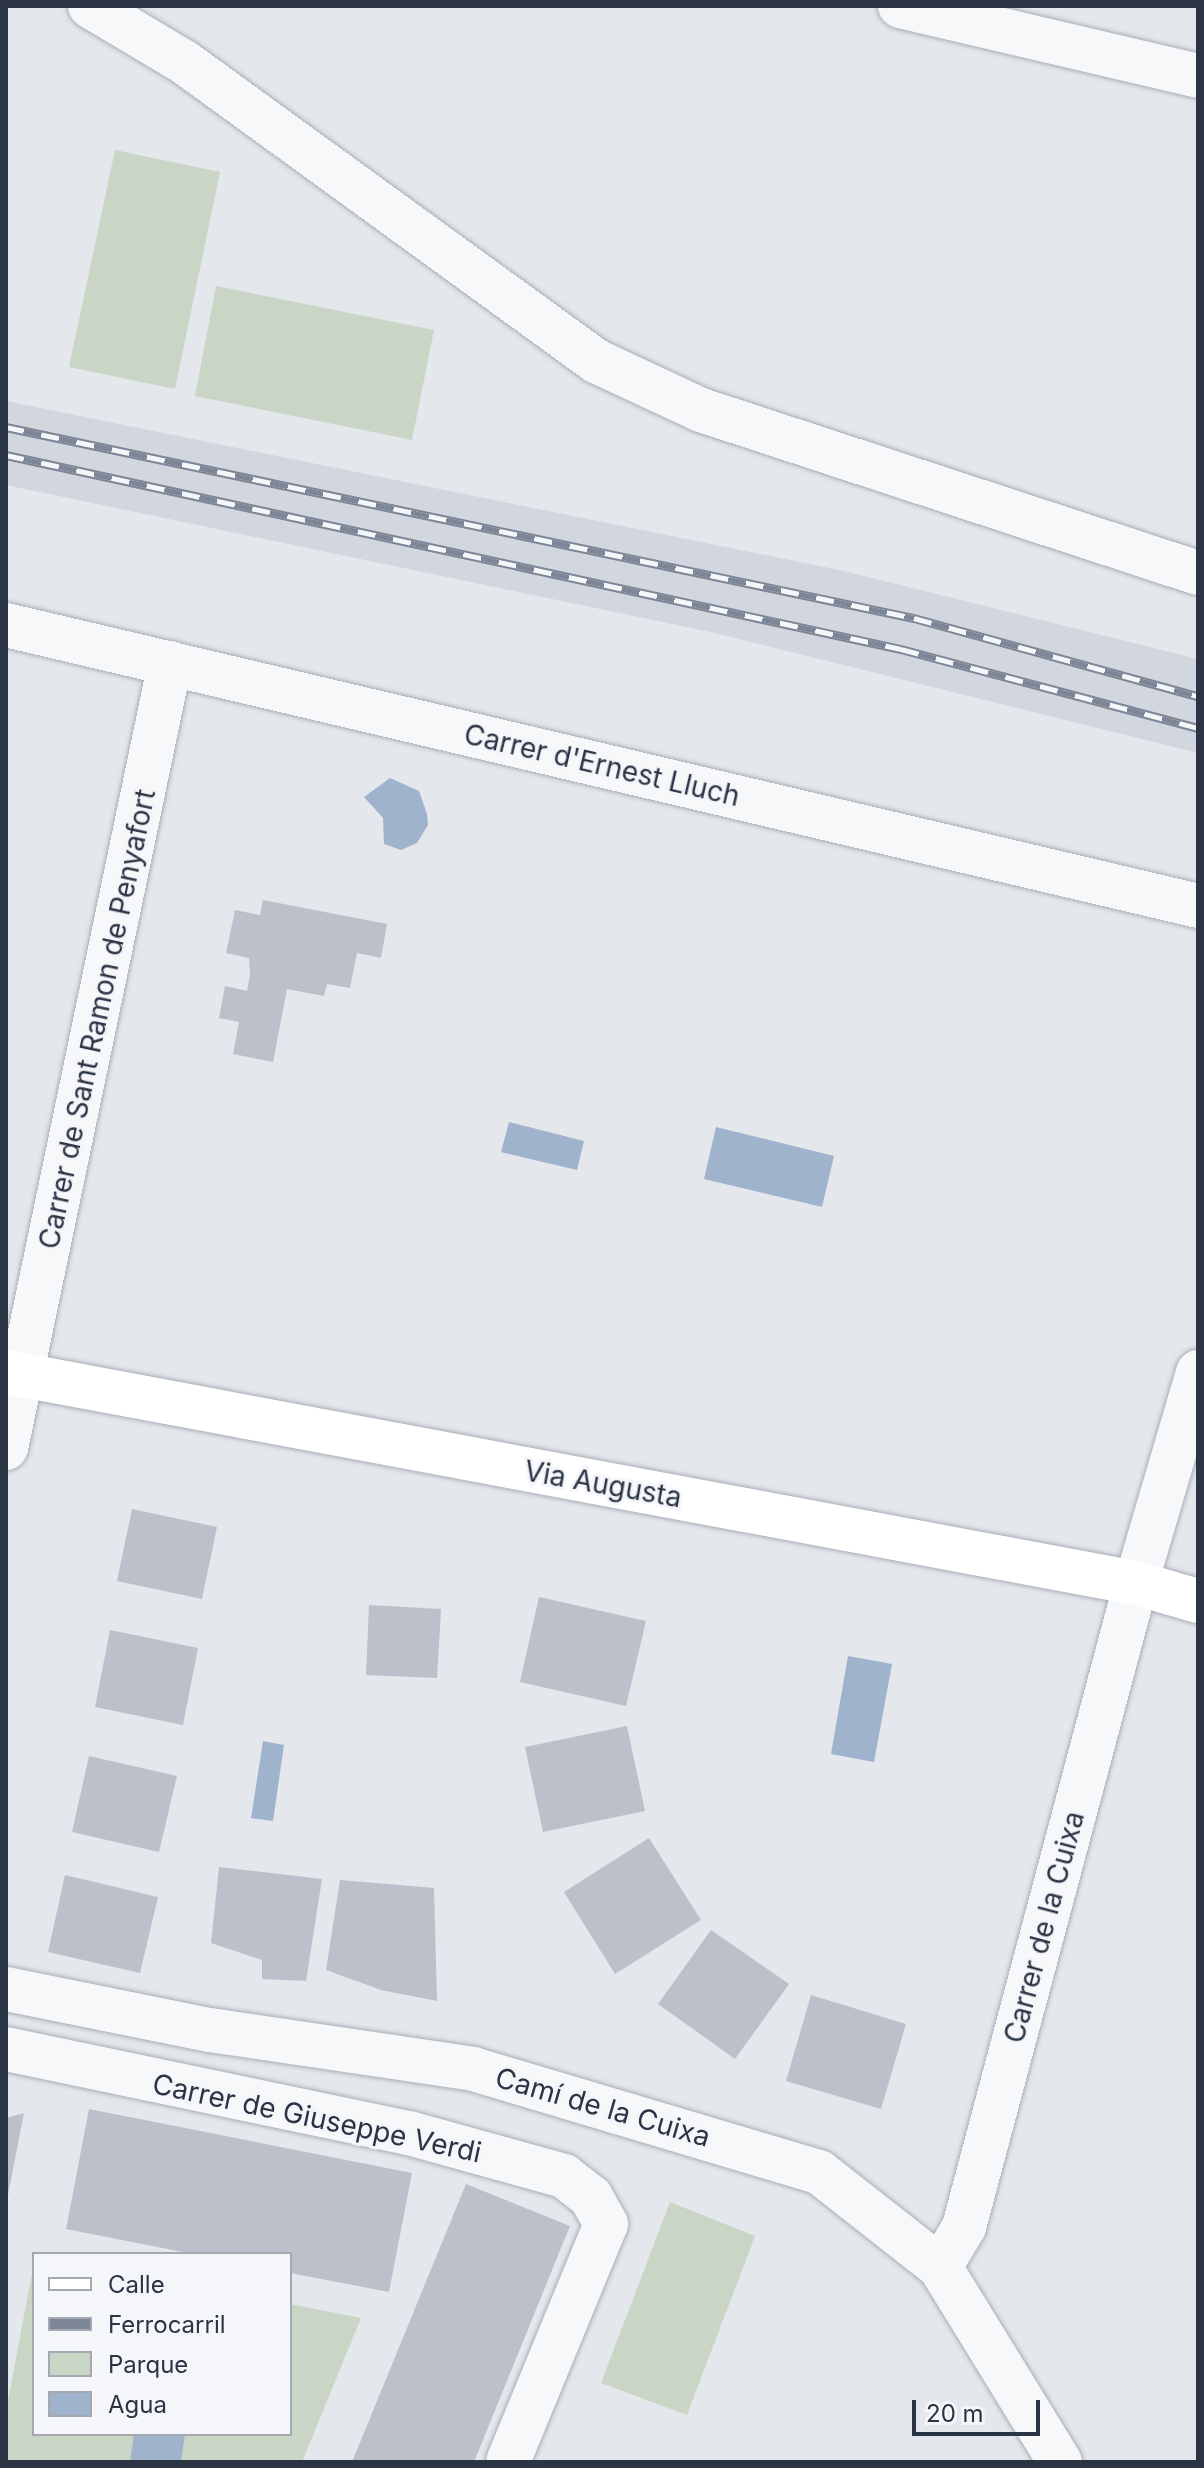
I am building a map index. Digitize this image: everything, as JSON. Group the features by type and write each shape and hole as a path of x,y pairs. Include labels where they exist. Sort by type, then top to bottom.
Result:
{"main road":[{"name":"Via Augusta","path":"14,1373 1136,1583 1198,1601"}],"street":[{"path":"90,6 184,62 596,361 701,410 1198,573"},
{"path":"900,6 1198,76"},
{"name":"Carrer d'Ernest Lluch","path":"6,625 1198,906"},
{"name":"Carrer de Sant Ramon de Penyafort","path":"6,1448 14,1373 170,663"},
{"name":"Carrer de la Cuixa","path":"940,2267 964,2227 1136,1583 1198,1372"},
{"name":"Camí de la Cuixa","path":"6,1989 210,2030 473,2069 654,2120 819,2172 940,2267 1060,2462"},
{"name":"Carrer de Giuseppe Verdi","path":"6,2049 409,2133 564,2176 591,2197 606,2224 508,2462"}],"shaded area":[{"path":"6,401 844,571 1198,659 1198,753 715,633 6,485"}],"green space":[{"path":"115,150 220,172 175,389 69,367"},
{"path":"216,286 434,330 412,440 195,396"},
{"path":"670,2202 755,2236 687,2415 601,2383"},
{"path":"32,2274 32,2436 292,2436 292,2304 361,2318 302,2462 6,2462 6,2411"}],"water":[{"path":"390,778 419,791 427,814 428,825 417,843 401,850 384,844 383,818 364,797"},
{"path":"509,1122 584,1141 577,1170 501,1152"},
{"path":"716,1127 834,1156 822,1207 704,1179"},
{"path":"848,1656 892,1664 874,1762 831,1754"},
{"path":"263,1741 284,1745 273,1821 251,1818"},
{"path":"134,2436 185,2436 181,2462 130,2462"}],"building":[{"path":"263,900 387,924 381,958 357,953 350,988 327,984 324,996 287,989 273,1062 233,1054 239,1022 219,1018 225,986 247,991 250,975 249,958 226,953 235,910 260,915"},
{"path":"132,1509 217,1527 202,1599 117,1581"},
{"path":"539,1597 646,1621 626,1706 520,1682"},
{"path":"369,1605 441,1609 437,1678 366,1675"},
{"path":"110,1630 198,1648 183,1725 95,1707"},
{"path":"627,1726 645,1811 543,1832 525,1747"},
{"path":"89,1756 177,1776 159,1852 72,1832"},
{"path":"649,1838 701,1920 615,1974 564,1892"},
{"path":"219,1867 322,1879 306,1981 262,1979 262,1960 211,1943"},
{"path":"65,1875 158,1897 140,1973 48,1952"},
{"path":"340,1880 434,1888 437,2001 381,1990 326,1970"},
{"path":"711,1930 789,1984 735,2059 658,2004"},
{"path":"811,1995 906,2024 881,2109 786,2081"},
{"path":"89,2109 412,2173 389,2292 292,2273 292,2252 183,2252 66,2229"},
{"path":"24,2113 7,2200 6,2200 6,2118"},
{"path":"466,2184 570,2226 474,2462 352,2462"}],"railway":[{"path":"6,427 914,618 1198,696"},
{"path":"6,455 901,649 1198,728"}]}
